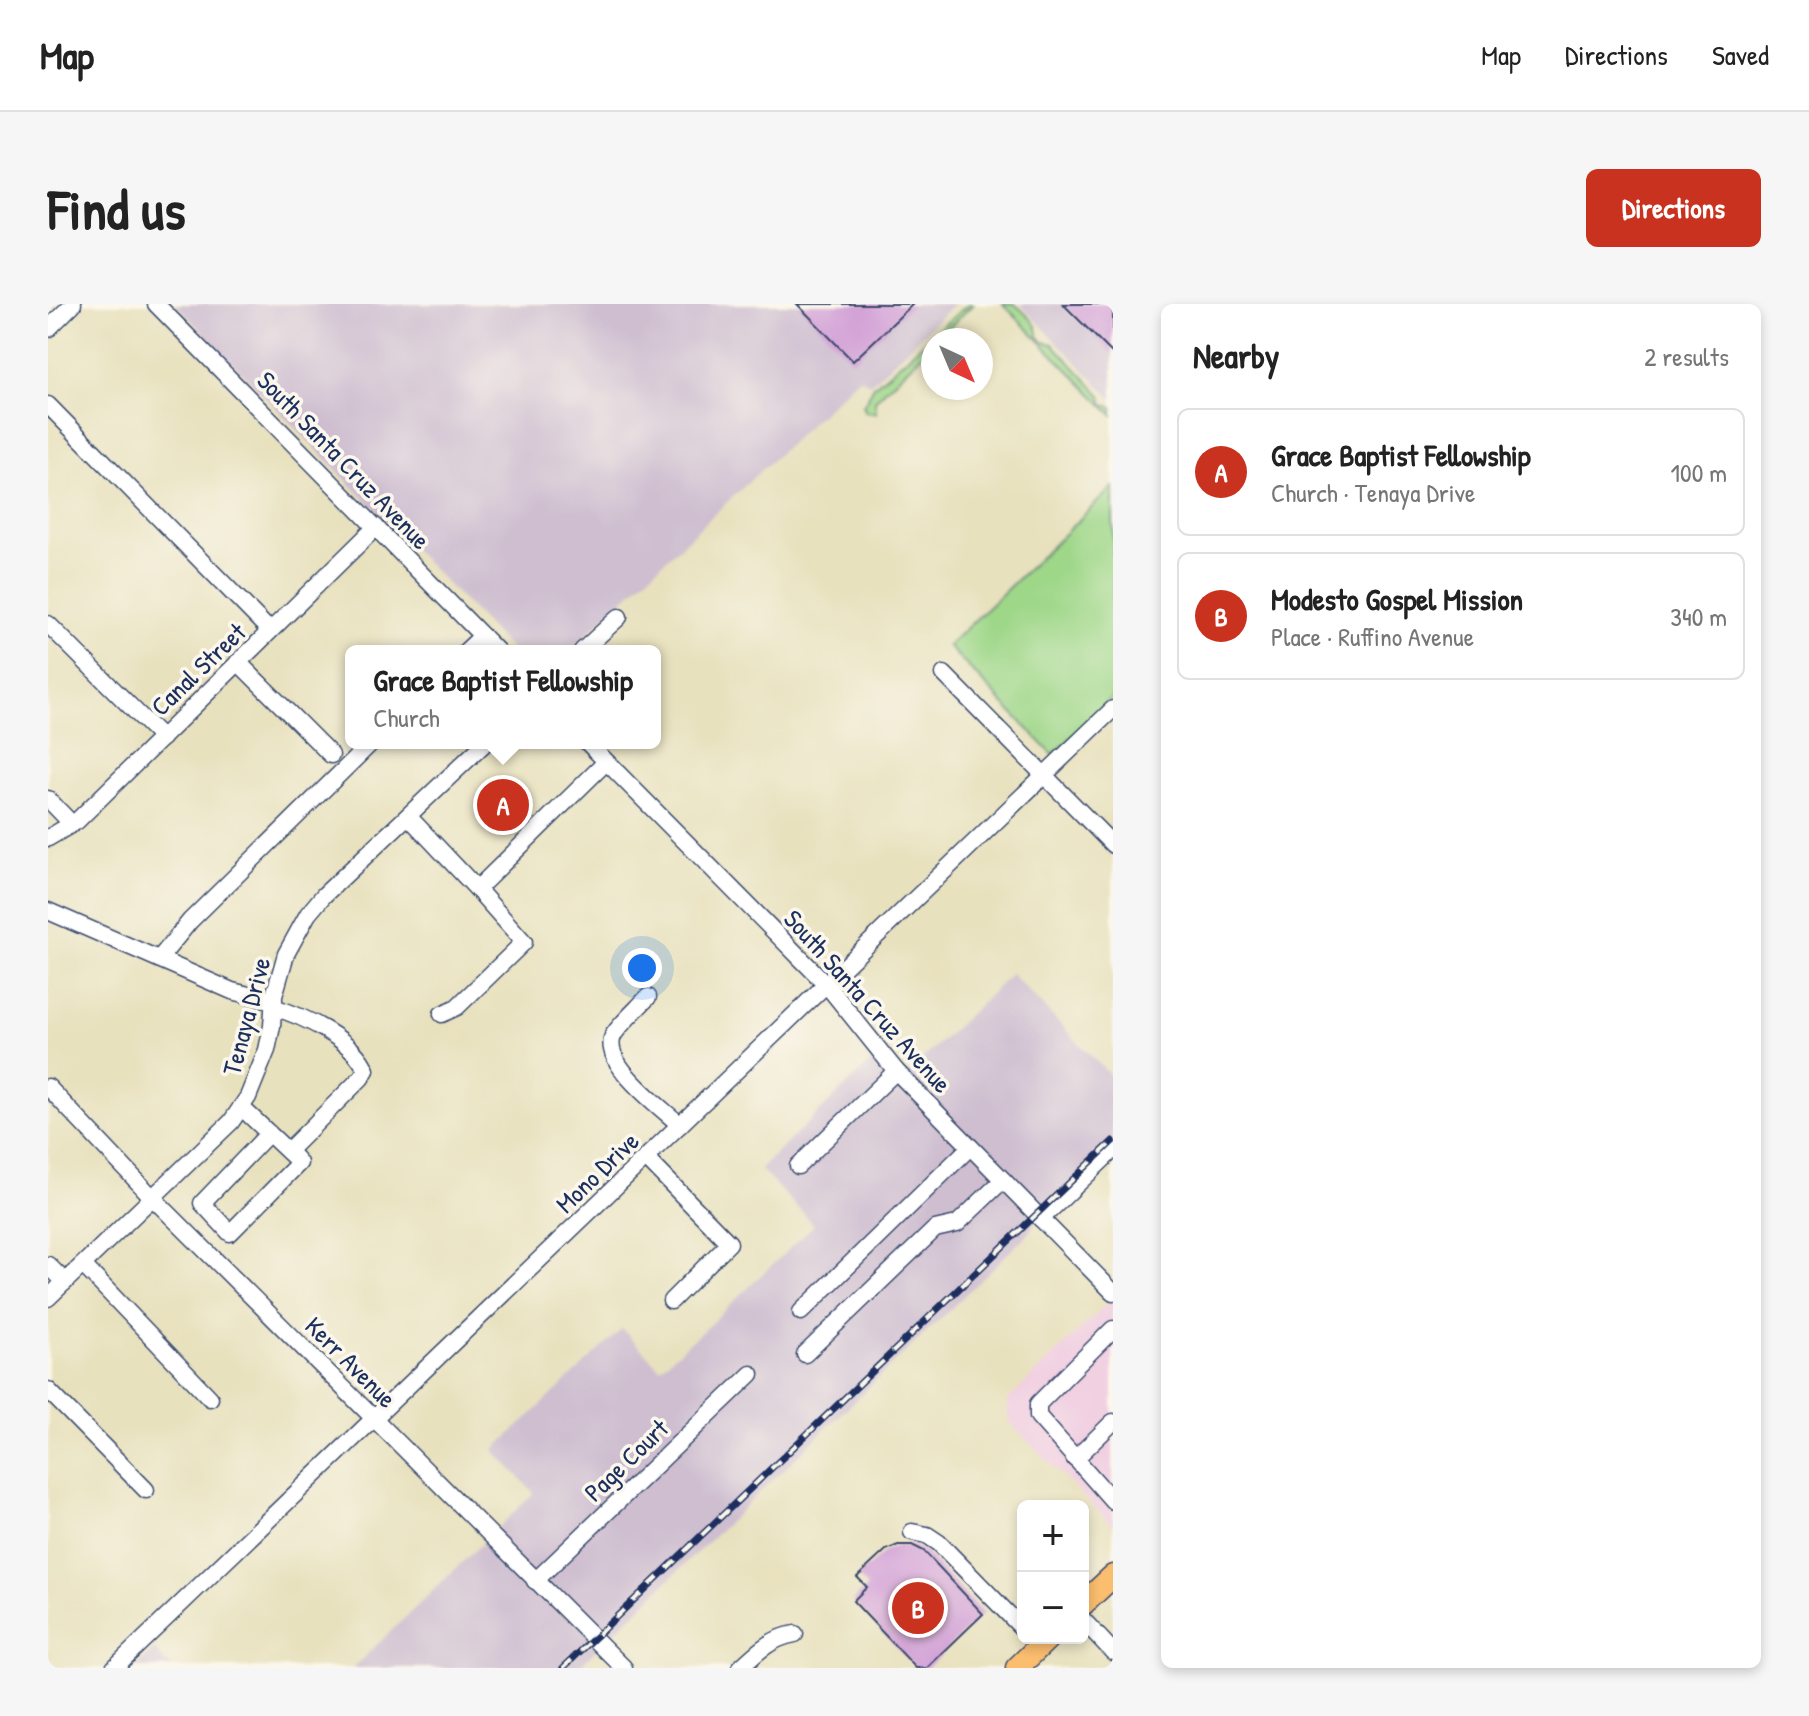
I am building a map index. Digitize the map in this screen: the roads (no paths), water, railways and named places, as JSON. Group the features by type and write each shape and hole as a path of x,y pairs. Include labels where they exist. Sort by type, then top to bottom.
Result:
{"main road":[{"path":"1089,1598 1113,1576"},
{"path":"1017,1668 1037,1644"}],"street":[{"path":"48,329 73,304"},
{"name":"South Santa Cruz Avenue","path":"156,304 491,645"},
{"path":"48,405 270,631"},
{"name":"Canal Street","path":"48,838 72,824 376,527"},
{"path":"589,645 619,617"},
{"path":"48,624 162,738"},
{"path":"472,645 482,636"},
{"path":"238,662 331,755"},
{"path":"944,674 1113,845"},
{"name":"Mono Drive","path":"114,1668 1113,709"},
{"path":"159,959 190,921 365,749"},
{"name":"Tenaya Drive","path":"48,1298 215,1140 241,1107 259,1076 267,1050 286,954 308,914 324,895 479,749"},
{"name":"South Santa Cruz Avenue","path":"594,749 826,984 896,1071 1113,1292"},
{"path":"477,889 606,762"},
{"path":"48,799 72,824"},
{"path":"408,816 524,942 457,1007 442,1014"},
{"path":"48,911 232,991 296,1014 331,1034 360,1059 366,1070 361,1078 288,1151"},
{"path":"648,997 612,1036 612,1054 631,1080 680,1125"},
{"path":"798,1166 896,1071"},
{"name":"Kerr Avenue","path":"48,1087 153,1198 624,1668"},
{"path":"241,1107 269,1133 288,1151 299,1163 230,1233 202,1203 269,1133"},
{"path":"801,1312 970,1147"},
{"path":"1041,1219 1113,1150"},
{"path":"646,1158 729,1243 671,1301"},
{"path":"805,1354 935,1229 957,1224 1003,1180"},
{"path":"48,1265 65,1282"},
{"path":"83,1265 210,1398"},
{"path":"1111,1336 1038,1404 1038,1416 1111,1496"},
{"name":"Page Court","path":"535,1581 751,1374"},
{"path":"48,1390 146,1490"},
{"path":"1075,1459 1108,1429"},
{"path":"912,1532 927,1535 939,1543 1017,1623"},
{"path":"1089,1626 1113,1652"},
{"path":"740,1668 764,1646 795,1634"}],"railway":[{"path":"563,1668 1113,1141"}],"place":[{"name":"Grace Baptist Fellowship","path":"503,805"},
{"name":"Modesto Gospel Mission","path":"918,1608"}]}
